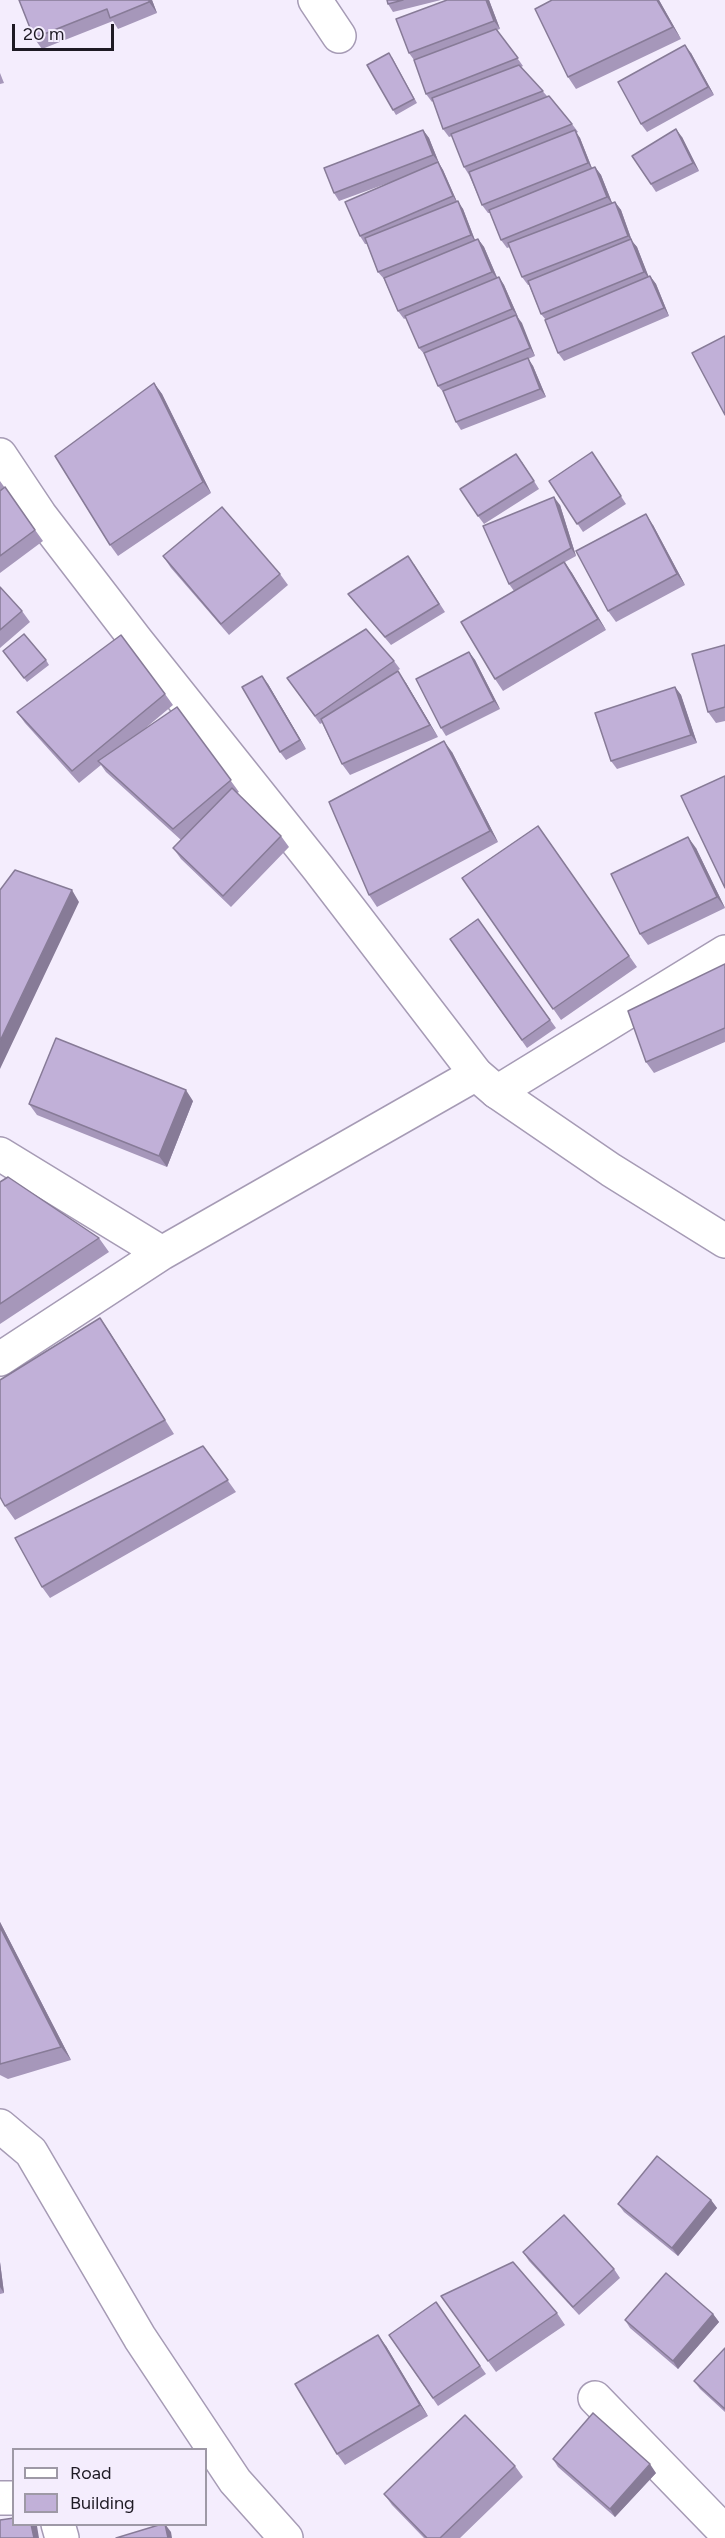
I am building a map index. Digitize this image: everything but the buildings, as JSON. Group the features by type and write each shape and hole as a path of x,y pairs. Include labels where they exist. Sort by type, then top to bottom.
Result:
{"street":[{"path":"315,0 339,36"},
{"path":"0,455 40,515 129,631 486,1083 611,1170 725,1241"},
{"path":"0,1359 162,1252 486,1083 725,952"},
{"path":"0,1154 162,1252"},
{"path":"0,2126 31,2152 140,2338 235,2481 286,2538"},
{"path":"595,2398 725,2532"}]}
